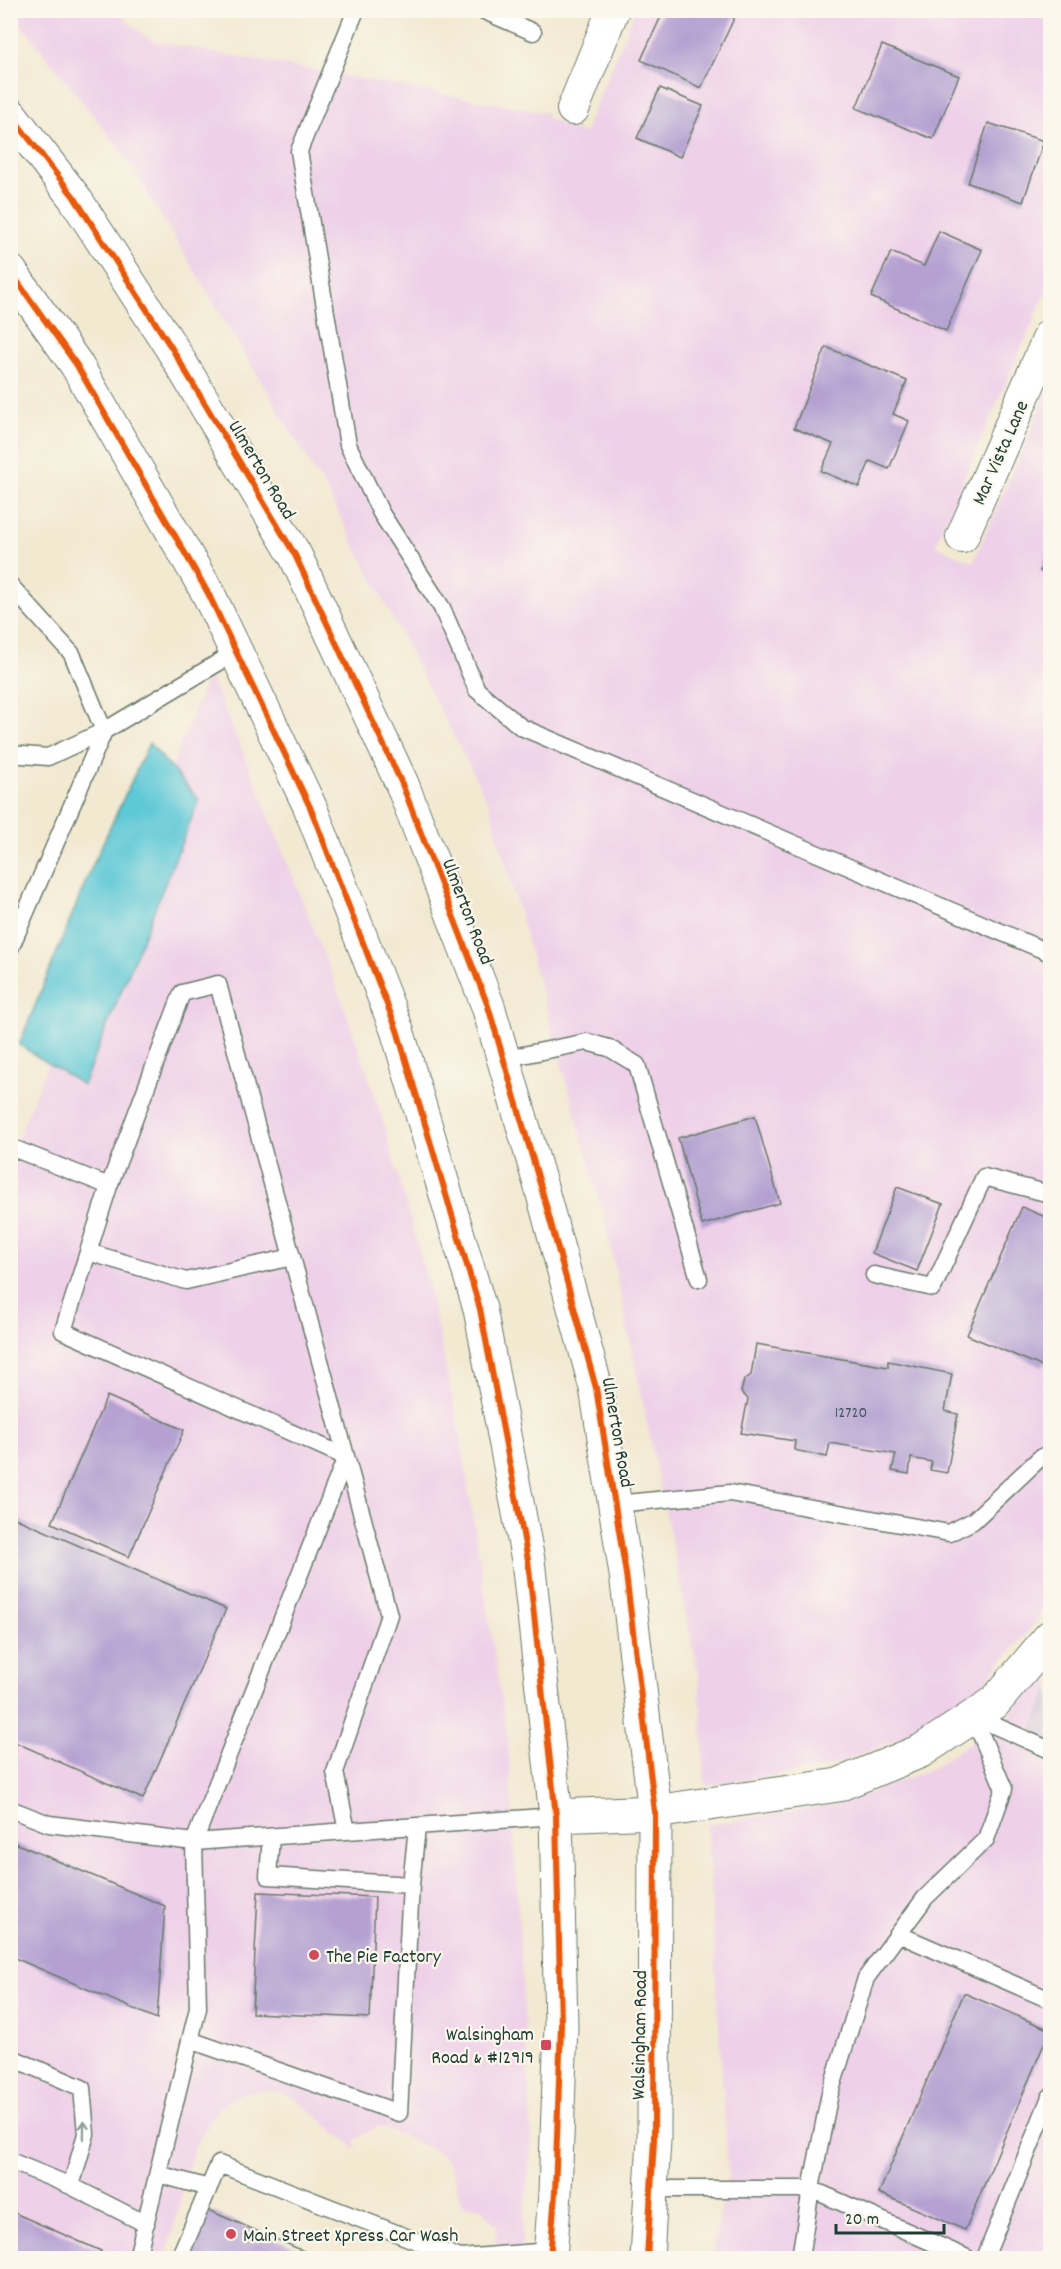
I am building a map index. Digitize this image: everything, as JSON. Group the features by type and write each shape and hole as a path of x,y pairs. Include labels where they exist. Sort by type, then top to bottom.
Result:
{"main road":[{"name":"Ulmerton Road","path":"10,114 74,197 171,347 295,555 402,784 488,1006 596,1388 628,1585 655,1812"},
{"path":"10,271 76,364 208,593 310,807 398,1030 480,1309 528,1560 556,1816 561,2025 551,2255"},
{"path":"556,1816 655,1812 838,1785 921,1751 994,1702 1050,1637"},
{"name":"Walsingham Road","path":"647,2259 654,2140 655,1812"}],"street":[{"path":"573,109 613,10"},
{"name":"Mar Vista Lane","path":"962,537 1050,335"}],"lane":[{"path":"357,10 299,151 348,446 381,513 442,608 477,690 520,727 1050,953"},
{"path":"482,10 532,33"},
{"path":"10,585 72,654 104,731 10,949"},
{"path":"10,753 48,758 104,731 236,652"},
{"path":"346,1456 63,1331 109,1186 182,993 218,984 346,1456 389,1615 335,1772 347,1831"},
{"path":"503,1059 587,1042 609,1048 637,1065 699,1279"},
{"path":"10,1147 109,1186"},
{"path":"874,1275 933,1288 984,1177 1050,1194"},
{"path":"88,1252 186,1281 292,1257"},
{"path":"615,1504 730,1493 949,1533 973,1521 1040,1458 1050,1453"},
{"path":"137,2259 198,2008 194,1842 346,1456"},
{"path":"973,1716 1050,1750"},
{"path":"800,2259 830,2093 866,1978 925,1898 986,1839 1004,1789 973,1716"},
{"path":"10,1809 50,1824 194,1842 556,1816"},
{"path":"190,2040 399,2113 411,1885 417,1827"},
{"path":"271,1837 268,1875 411,1885"},
{"path":"898,1934 1050,2000"},
{"path":"10,2057 82,2088 86,2134 71,2187"},
{"path":"985,2259 1050,2097"},
{"path":"10,2161 71,2187 146,2224"},
{"path":"179,2259 219,2164 460,2258 551,2255"},
{"path":"158,2174 208,2188"},
{"path":"651,2189 811,2189 967,2259"}],"shaded area":[{"path":"1023,10 1050,22 1050,283 935,545 973,562 1050,386 1050,1595 1035,1623 979,1688 909,1734 830,1767 705,1786 699,1676 606,1224 489,804 328,493 125,155 10,11 115,11 147,37 157,42 548,113 546,118 584,134 635,11"},
{"path":"209,675 254,778 343,1003 379,1108 425,1272 459,1428 508,1742 532,2139 520,2258 494,2258 497,2226 480,2207 462,2205 450,2165 440,2153 379,2125 355,2140 356,2149 294,2098 279,2091 266,2090 242,2093 217,2110 193,2150 169,2246 163,2258 11,2258 11,1155 48,1063 83,1084 198,800 171,768"},
{"path":"1050,1668 1050,1686 1024,1747 1050,1759 1050,2258 711,2258 728,2175 707,1825 843,1803 931,1769 1006,1718"},
{"path":"1050,1686 1050,1759 1024,1748"}],"water":[{"path":"149,743 199,800 83,1085 19,1045 90,871"}],"building":[{"path":"664,10 738,10 701,88 641,60"},
{"path":"882,45 959,76 933,139 856,108"},
{"path":"660,88 703,106 680,157 637,138"},
{"path":"988,123 1044,141 1023,202 968,183"},
{"path":"939,231 982,250 946,331 871,297 891,252 924,266"},
{"path":"826,347 907,381 893,414 909,421 889,469 870,461 859,487 821,471 833,444 794,428"},
{"path":"1050,545 1050,575 1040,571"},
{"path":"755,1116 780,1203 702,1225 678,1138"},
{"path":"897,1187 943,1204 917,1271 872,1253"},
{"path":"1022,1207 1050,1219 1050,1349 1043,1367 967,1335"},
{"path":"756,1344 888,1367 888,1361 952,1374 945,1411 958,1414 947,1473 930,1470 932,1462 911,1458 909,1474 892,1471 896,1454 830,1443 827,1457 794,1450 795,1441 741,1433 748,1399 741,1392 744,1380 751,1375"},
{"path":"107,1396 184,1430 129,1557 52,1523"},
{"path":"10,1516 226,1609 143,1799 10,1740"},
{"path":"10,1841 165,1906 157,2019 10,1956"},
{"name":"The Pie Factory","path":"258,1892 375,1897 370,2018 252,2013"},
{"path":"964,1993 1050,2030 965,2230 879,2193"},
{"name":"Main Street Xpress Car Wash","path":"208,2210 320,2258 187,2258"},
{"path":"10,2211 101,2251 98,2258 10,2258"}],"cycle path":[{"path":"10,114 74,197 171,347 295,555 402,784 488,1006 596,1388 626,1574 655,1812 654,2140 647,2258"},
{"path":"10,271 76,364 208,593 310,807 397,1030 480,1309 528,1560 556,1816 561,2025 555,2193 550,2258"}],"place":[{"name":"The Pie Factory","path":"314,1955"},
{"name":"Walsingham Road & #12919","path":"546,2045"},
{"name":"Main Street Xpress Car Wash","path":"231,2234"}]}
